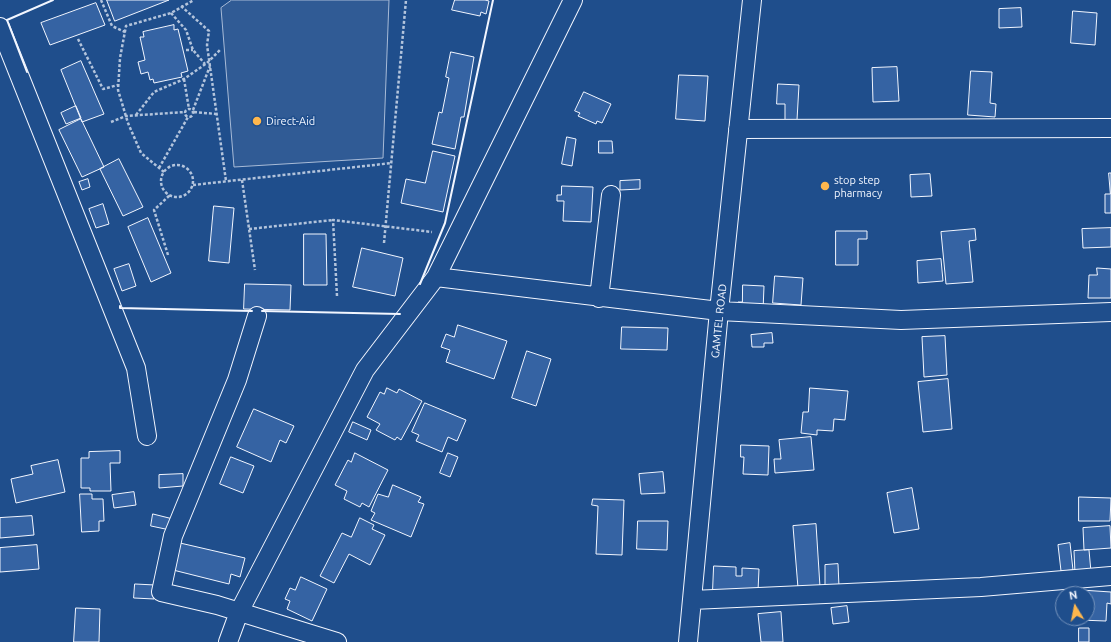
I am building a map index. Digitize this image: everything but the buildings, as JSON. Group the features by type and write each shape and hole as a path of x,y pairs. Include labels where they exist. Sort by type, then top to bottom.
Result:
{"street":[{"path":"228,642 239,612 365,370 436,277 573,0"},
{"name":"GAMTEL ROAD","path":"688,642 719,311 752,0"},
{"path":"0,27 136,368 147,436"},
{"path":"738,129 1111,128"},
{"path":"598,298 611,195"},
{"path":"436,277 598,298 719,311 901,320 1111,312"},
{"path":"257,316 237,380 173,536 161,592 239,612 336,642"},
{"path":"692,600 981,587 1111,576"}],"path":[{"path":"101,0 112,26 125,32"},
{"path":"164,172 140,153 118,90 120,58 126,26 171,12 194,0"},
{"path":"384,243 406,0"},
{"path":"181,6 209,31 207,45 226,181"},
{"path":"171,12 186,30 193,50 205,64"},
{"path":"78,39 103,89 118,85"},
{"path":"136,115 154,92 184,79 210,60 221,49"},
{"path":"186,50 193,50"},
{"path":"159,168 188,117 192,116 210,65"},
{"path":"184,79 189,109"},
{"path":"189,109 193,111 216,114"},
{"path":"111,122 126,116 185,112 189,109"},
{"path":"185,112 188,117"},
{"path":"193,184 392,163"},
{"path":"177,165 190,171 193,177 193,184 190,191 177,197 170,195 165,191 162,185 162,178 164,172 170,167 177,165"},
{"path":"242,180 255,270"},
{"path":"168,255 154,210 170,195"},
{"path":"249,229 333,220 432,232"},
{"path":"333,220 337,296"}],"shaded area":[{"path":"232,0 389,0 383,158 234,167 221,8"}],"wall":[{"path":"27,72 7,20 53,0"},
{"path":"420,284 445,223 493,0"},
{"path":"120,306 120,308 252,311"},
{"path":"262,311 400,314"}],"place":[{"name":"Direct-Aid","path":"257,121"},
{"name":"stop step pharmacy","path":"825,186"}]}
